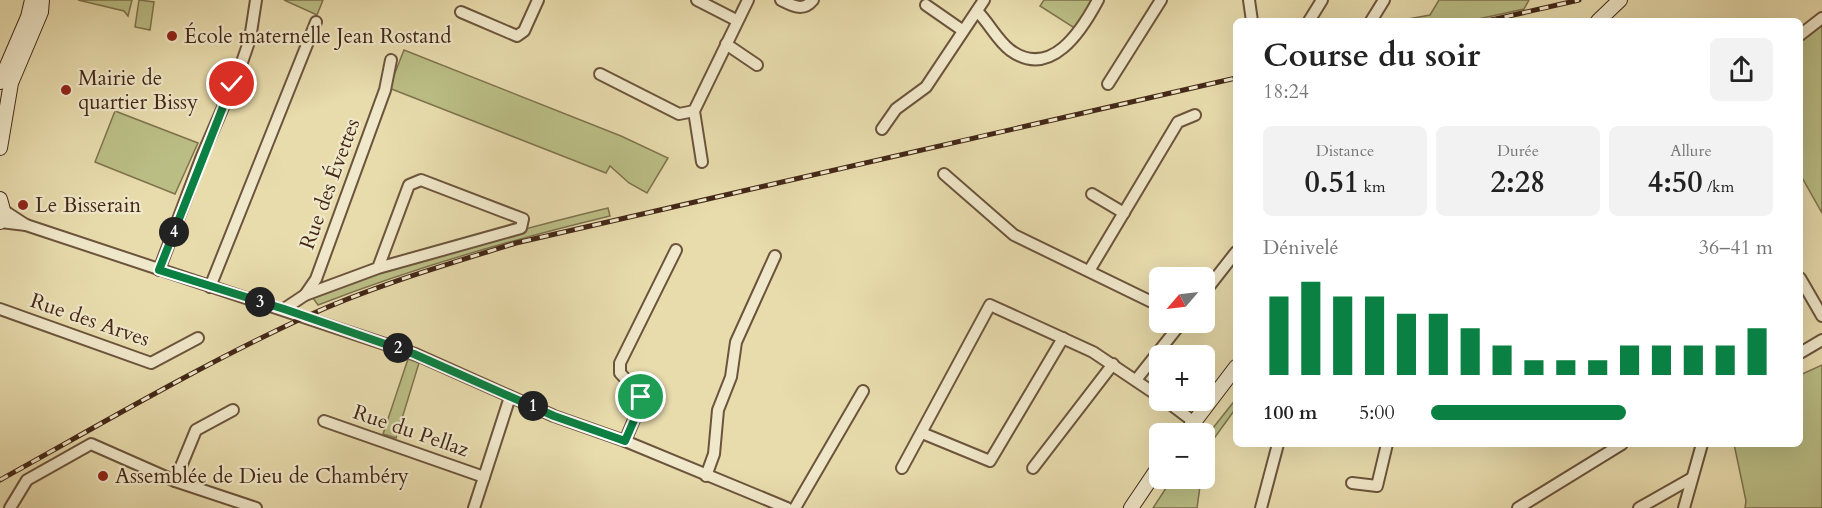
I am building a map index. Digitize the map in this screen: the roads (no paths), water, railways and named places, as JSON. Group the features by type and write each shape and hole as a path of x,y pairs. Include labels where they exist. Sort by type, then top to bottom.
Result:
{"main road":[{"path":"0,148 11,83 33,19 32,0"},
{"path":"0,82 42,0"},
{"path":"1601,18 1620,0"},
{"path":"1194,422 1233,371"},
{"path":"1131,508 1149,481"}],"street":[{"path":"159,270 202,156 240,68 250,39 256,0"},
{"path":"460,12 517,36 524,31 538,0"},
{"path":"697,0 736,20"},
{"path":"702,162 694,111 736,20 748,0"},
{"path":"781,0 803,8 813,0"},
{"path":"882,129 896,109 926,87 984,0"},
{"path":"977,11 1011,50 1028,57 1038,57 1056,54 1069,44 1086,23 1098,0"},
{"path":"1108,84 1161,0"},
{"path":"1249,0 1252,18"},
{"path":"1311,18 1322,0"},
{"path":"1373,18 1384,0"},
{"path":"926,5 962,30"},
{"path":"1803,33 1822,18"},
{"path":"210,287 316,22"},
{"path":"726,44 757,65"},
{"name":"Rue des Évettes","path":"284,309 305,295 316,279 388,82 391,60"},
{"path":"600,74 679,114 694,111"},
{"path":"1089,271 1178,122 1195,115"},
{"path":"944,174 1014,235 1149,301"},
{"path":"305,295 378,268 521,228 523,219 421,180 410,185 378,268"},
{"path":"1092,194 1124,213"},
{"path":"1,213 26,225 146,263 159,270 284,309 414,354 510,397 788,508"},
{"path":"625,441 642,401 638,391 620,373 620,363 676,250"},
{"path":"706,476 714,453 718,435 718,410 731,377 736,342 775,256"},
{"path":"1215,279 1233,256"},
{"path":"1803,283 1822,316"},
{"path":"902,468 990,305 1063,338 1113,364 1149,389"},
{"name":"Rue des Arves","path":"0,309 151,363 198,338"},
{"path":"1136,380 1173,333"},
{"path":"922,433 990,462 1063,338"},
{"path":"1803,351 1822,340"},
{"path":"1033,468 1113,364"},
{"path":"795,508 863,391"},
{"path":"474,508 510,397"},
{"path":"176,481 196,430 233,410"},
{"path":"1180,411 1194,422"},
{"name":"Rue du Pellaz","path":"324,421 484,477"},
{"path":"10,508 27,480 91,444 176,481 256,508"},
{"path":"1261,508 1277,447"},
{"path":"1352,483 1377,486 1387,447"},
{"path":"1518,508 1617,447"},
{"path":"1684,508 1701,447"},
{"path":"1639,508 1692,478"}],"railway":[{"path":"1500,18 1579,0"},
{"path":"0,480 266,335 357,295 436,268 516,243 1233,79"}],"place":[{"name":"École maternelle Jean Rostand","path":"172,36"},
{"name":"Mairie de quartier Bissy","path":"66,90"},
{"name":"Le Bisserain","path":"23,205"},
{"name":"Assemblée de Dieu de Chambéry","path":"103,476"}]}
